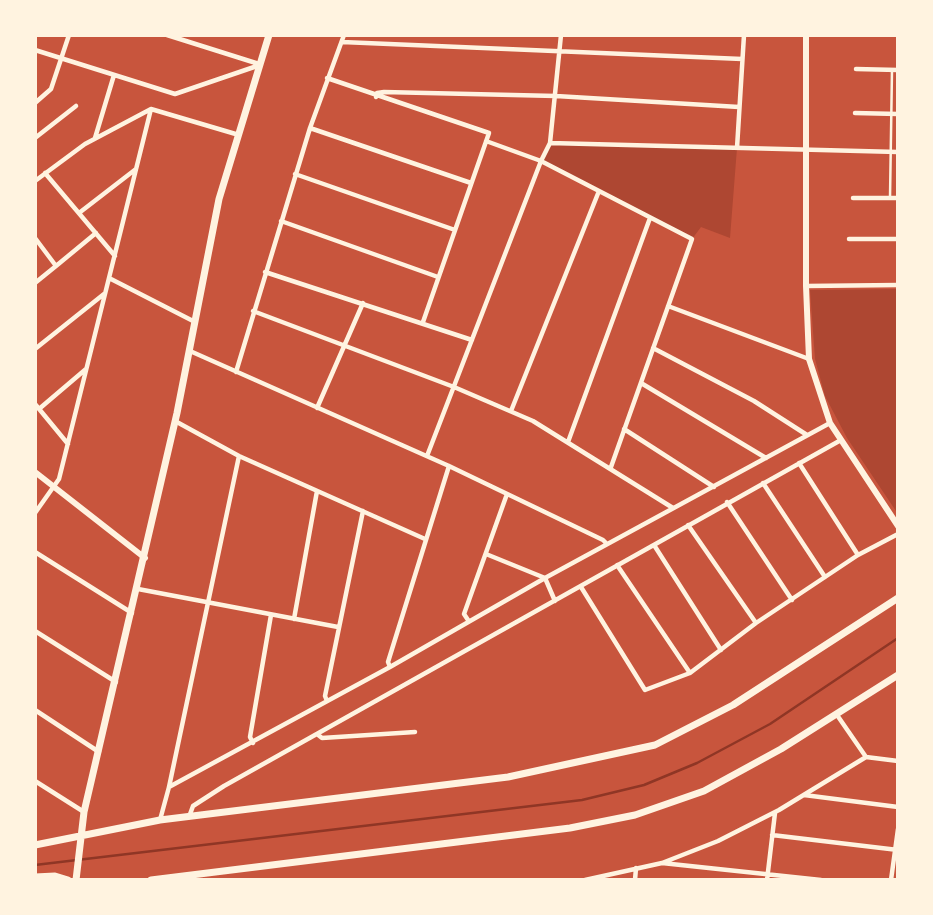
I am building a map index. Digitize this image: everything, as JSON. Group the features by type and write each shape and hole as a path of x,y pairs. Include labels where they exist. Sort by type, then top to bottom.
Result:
{"main road":[{"path":"76,880 84,812 145,558 190,351 219,199 269,35"},
{"path":"35,845 160,820 455,785 555,768 655,745 733,705 898,598"},
{"path":"151,880 570,828 635,815 704,791 836,715 898,675"},
{"path":"35,877 55,876 68,880"}],"street":[{"path":"35,103 51,89 69,35"},
{"path":"167,35 260,65"},
{"path":"236,372 295,174 344,35"},
{"path":"427,456 550,143 561,35"},
{"path":"737,148 744,35"},
{"path":"806,35 806,286 809,359 830,423 898,526"},
{"path":"342,42 742,59"},
{"path":"35,50 175,94 260,65"},
{"path":"856,69 895,70"},
{"path":"95,138 114,75"},
{"path":"327,78 376,97 489,133 423,322"},
{"path":"376,97 377,93 384,92 556,96 739,107"},
{"path":"35,138 76,106"},
{"path":"35,513 60,479 151,109"},
{"path":"35,181 95,138 151,109 239,135"},
{"path":"855,113 895,113"},
{"path":"310,128 471,183"},
{"path":"486,141 541,162 692,239 611,467"},
{"path":"550,143 895,152"},
{"path":"79,213 136,168"},
{"path":"45,173 115,256"},
{"path":"295,174 455,230"},
{"path":"511,411 599,191"},
{"path":"853,198 898,198"},
{"path":"568,442 650,218"},
{"path":"281,221 438,277"},
{"path":"35,282 96,233"},
{"path":"35,238 56,265"},
{"path":"849,239 898,239"},
{"path":"265,272 472,340"},
{"path":"109,278 195,322"},
{"path":"806,286 898,285"},
{"path":"35,349 105,294"},
{"path":"317,408 363,303"},
{"path":"668,306 809,359"},
{"path":"253,311 511,411 611,467 673,508"},
{"path":"653,348 754,401 807,435"},
{"path":"190,351 449,466 607,544"},
{"path":"68,444 37,406 87,368"},
{"path":"641,383 766,458"},
{"path":"175,421 239,456 425,539"},
{"path":"169,787 830,423"},
{"path":"624,429 715,487"},
{"path":"188,817 190,809 209,794 842,439"},
{"path":"160,820 239,456"},
{"path":"799,463 858,555"},
{"path":"390,667 388,662 449,466"},
{"path":"35,472 145,558"},
{"path":"763,483 825,577"},
{"path":"294,619 317,491"},
{"path":"468,620 464,614 507,494"},
{"path":"727,502 792,600"},
{"path":"327,701 324,696 363,511"},
{"path":"688,524 756,623"},
{"path":"581,587 645,690 690,673 756,623 858,555 898,534"},
{"path":"654,545 721,650"},
{"path":"35,552 132,613"},
{"path":"486,554 545,578 555,601"},
{"path":"617,565 690,673"},
{"path":"138,589 338,627"},
{"path":"253,743 250,737 271,615"},
{"path":"35,631 116,682"},
{"path":"35,710 100,753"},
{"path":"836,715 866,757"},
{"path":"317,734 322,738 415,732"},
{"path":"585,880 662,863 718,841 775,812 866,757 898,761"},
{"path":"35,781 84,812"},
{"path":"803,795 898,807"},
{"path":"767,880 775,812"},
{"path":"891,880 898,829"},
{"path":"772,835 897,849"},
{"path":"662,863 821,880"},
{"path":"635,880 636,868"}],"lane":[{"path":"890,198 895,152 895,70"}],"shaded area":[{"path":"550,143 737,148 730,238 701,227 692,239 541,161"},
{"path":"898,289 898,514 847,438 825,396 815,359 810,290"}],"waterway":[{"path":"35,865 582,800 644,785 697,763 770,724 898,638"}]}
